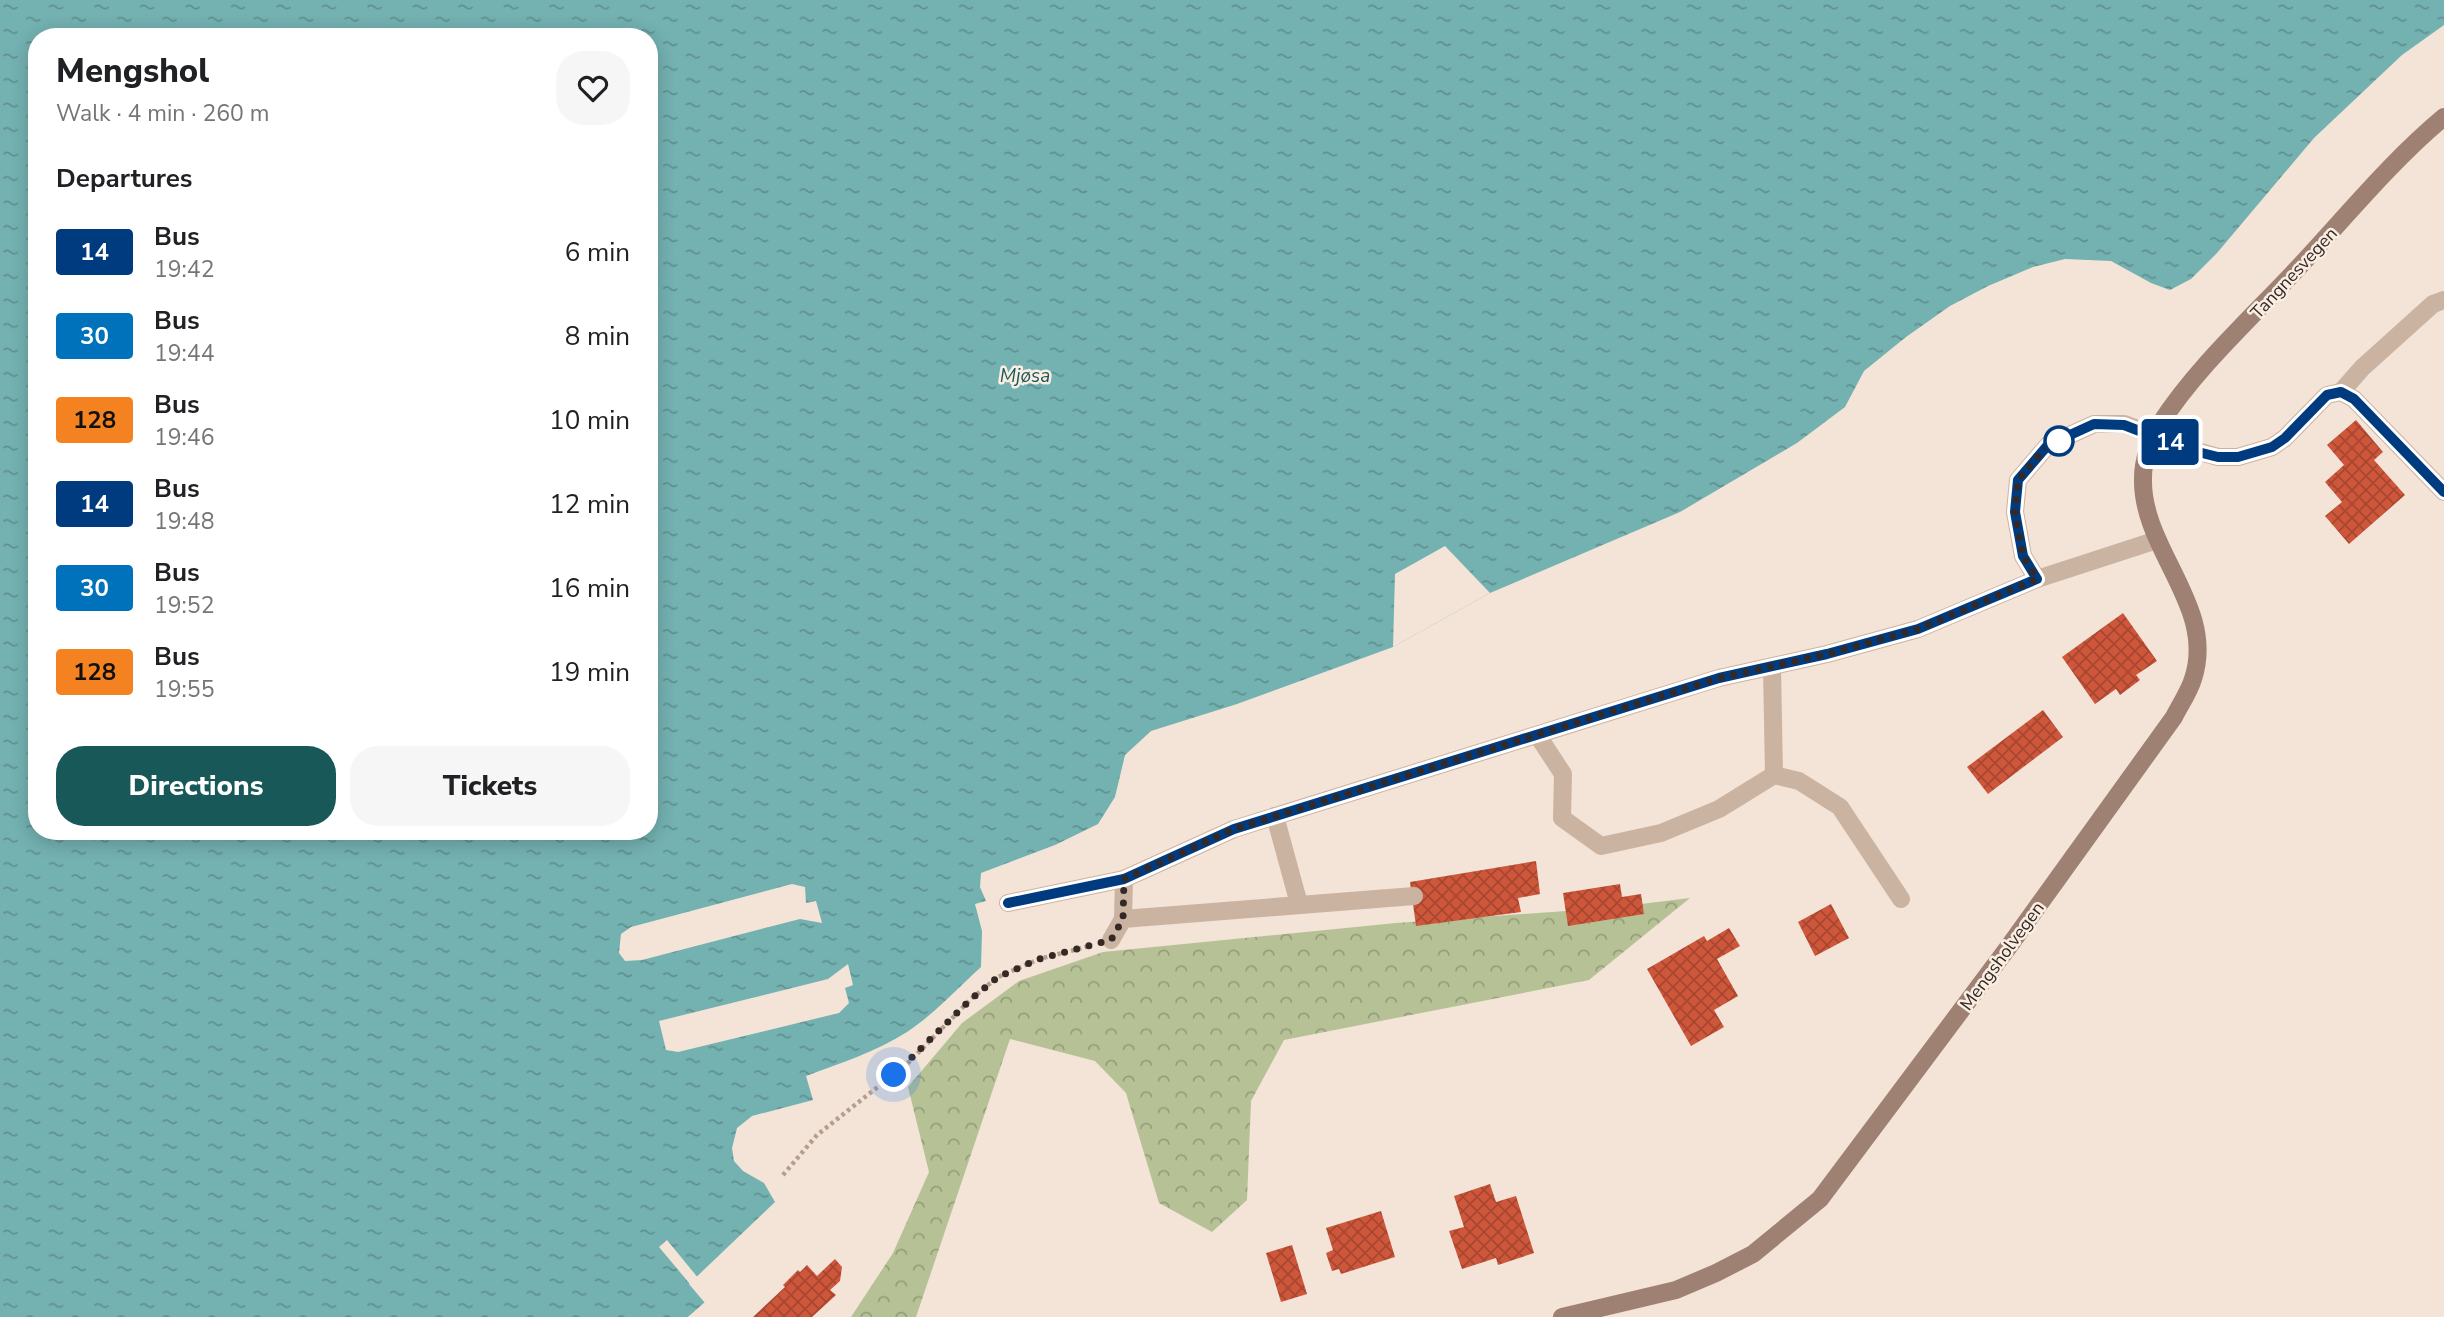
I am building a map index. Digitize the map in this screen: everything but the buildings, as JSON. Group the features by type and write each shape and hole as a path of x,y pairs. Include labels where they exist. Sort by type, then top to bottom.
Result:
{"main road":[{"name":"Tangnesvegen","path":"2153,436 2189,384 2390,170 2444,117"},
{"name":"Mengsholvegen","path":"1562,1317 1676,1290 1716,1273 1753,1254 1820,1199 2007,949 2174,717 2193,679 2197,653 2196,629 2189,607 2157,540 2144,498 2143,478 2153,436"}],"lane":[{"path":"2037,579 2023,556 2015,512 2018,480 2048,445 2094,424 2124,425 2186,449 2218,457 2238,457 2272,447 2285,438 2327,395 2341,392 2362,368 2433,303 2444,300"},
{"path":"2341,392 2354,399 2444,492"},
{"path":"1008,903 1124,879 1234,829 1275,816 1719,678 1918,629 2037,579 2157,540"},
{"path":"1772,667 1774,775"},
{"path":"1538,736 1563,774 1562,818 1601,846 1661,833 1720,809 1774,775 1799,781 1840,807 1900,899"},
{"path":"1275,816 1299,904"},
{"path":"1111,940 1123,919 1124,879"},
{"path":"1123,919 1414,896"}],"path":[{"path":"783,1175 817,1135 908,1063 971,999 998,977 1039,959 1111,940"}],"green space":[{"path":"1690,898 1589,980 1284,1040 1251,1101 1247,1200 1212,1232 1159,1203 1126,1093 1095,1061 1010,1039 916,1317 851,1317 893,1253 929,1172 908,1087 962,1023 1019,981 1103,952 1396,923 1608,908"}],"water":[{"name":"Mjøsa","path":"0,0 2444,0 2444,25 2402,55 2314,138 2217,253 2191,279 2170,290 2111,261 2065,259 2033,267 1988,286 1950,306 1864,371 1845,407 1797,443 1680,512 1490,593 1393,647 1237,704 1151,731 1125,755 1115,797 1098,824 1055,845 981,873 980,887 986,901 975,904 982,931 981,967 907,1032 870,1051 806,1076 813,1100 752,1116 737,1128 732,1148 734,1161 743,1171 764,1183 775,1202 689,1284 705,1303 688,1317 0,1317"}],"pier":[{"path":"1445,546 1490,593 1393,647 1395,574"},
{"path":"792,884 805,887 806,903 816,901 822,923 800,919 642,960 625,961 619,953 621,934 631,927"},
{"path":"848,964 853,985 845,988 849,1003 839,1013 678,1052 666,1050 659,1021 828,979"},
{"path":"667,1240 699,1279 694,1284 708,1301 694,1317 688,1317 705,1302 659,1247"}],"bus line":[{"name":"14","path":"1008,903 1124,879 1234,829 1719,678 1827,654 1918,629 2037,579 2023,556 2015,512 2018,480 2048,445 2094,424 2124,425 2186,449 2218,457 2238,457 2272,447 2285,438 2327,395 2341,392 2354,399 2444,492"}],"route":[{"path":"894,1075 971,999 998,977 1039,959 1111,940 1123,919 1124,879 1234,829 1719,678 1827,654 1918,629 2037,579 2023,556 2015,512 2018,480 2048,445 2059,441"}]}
